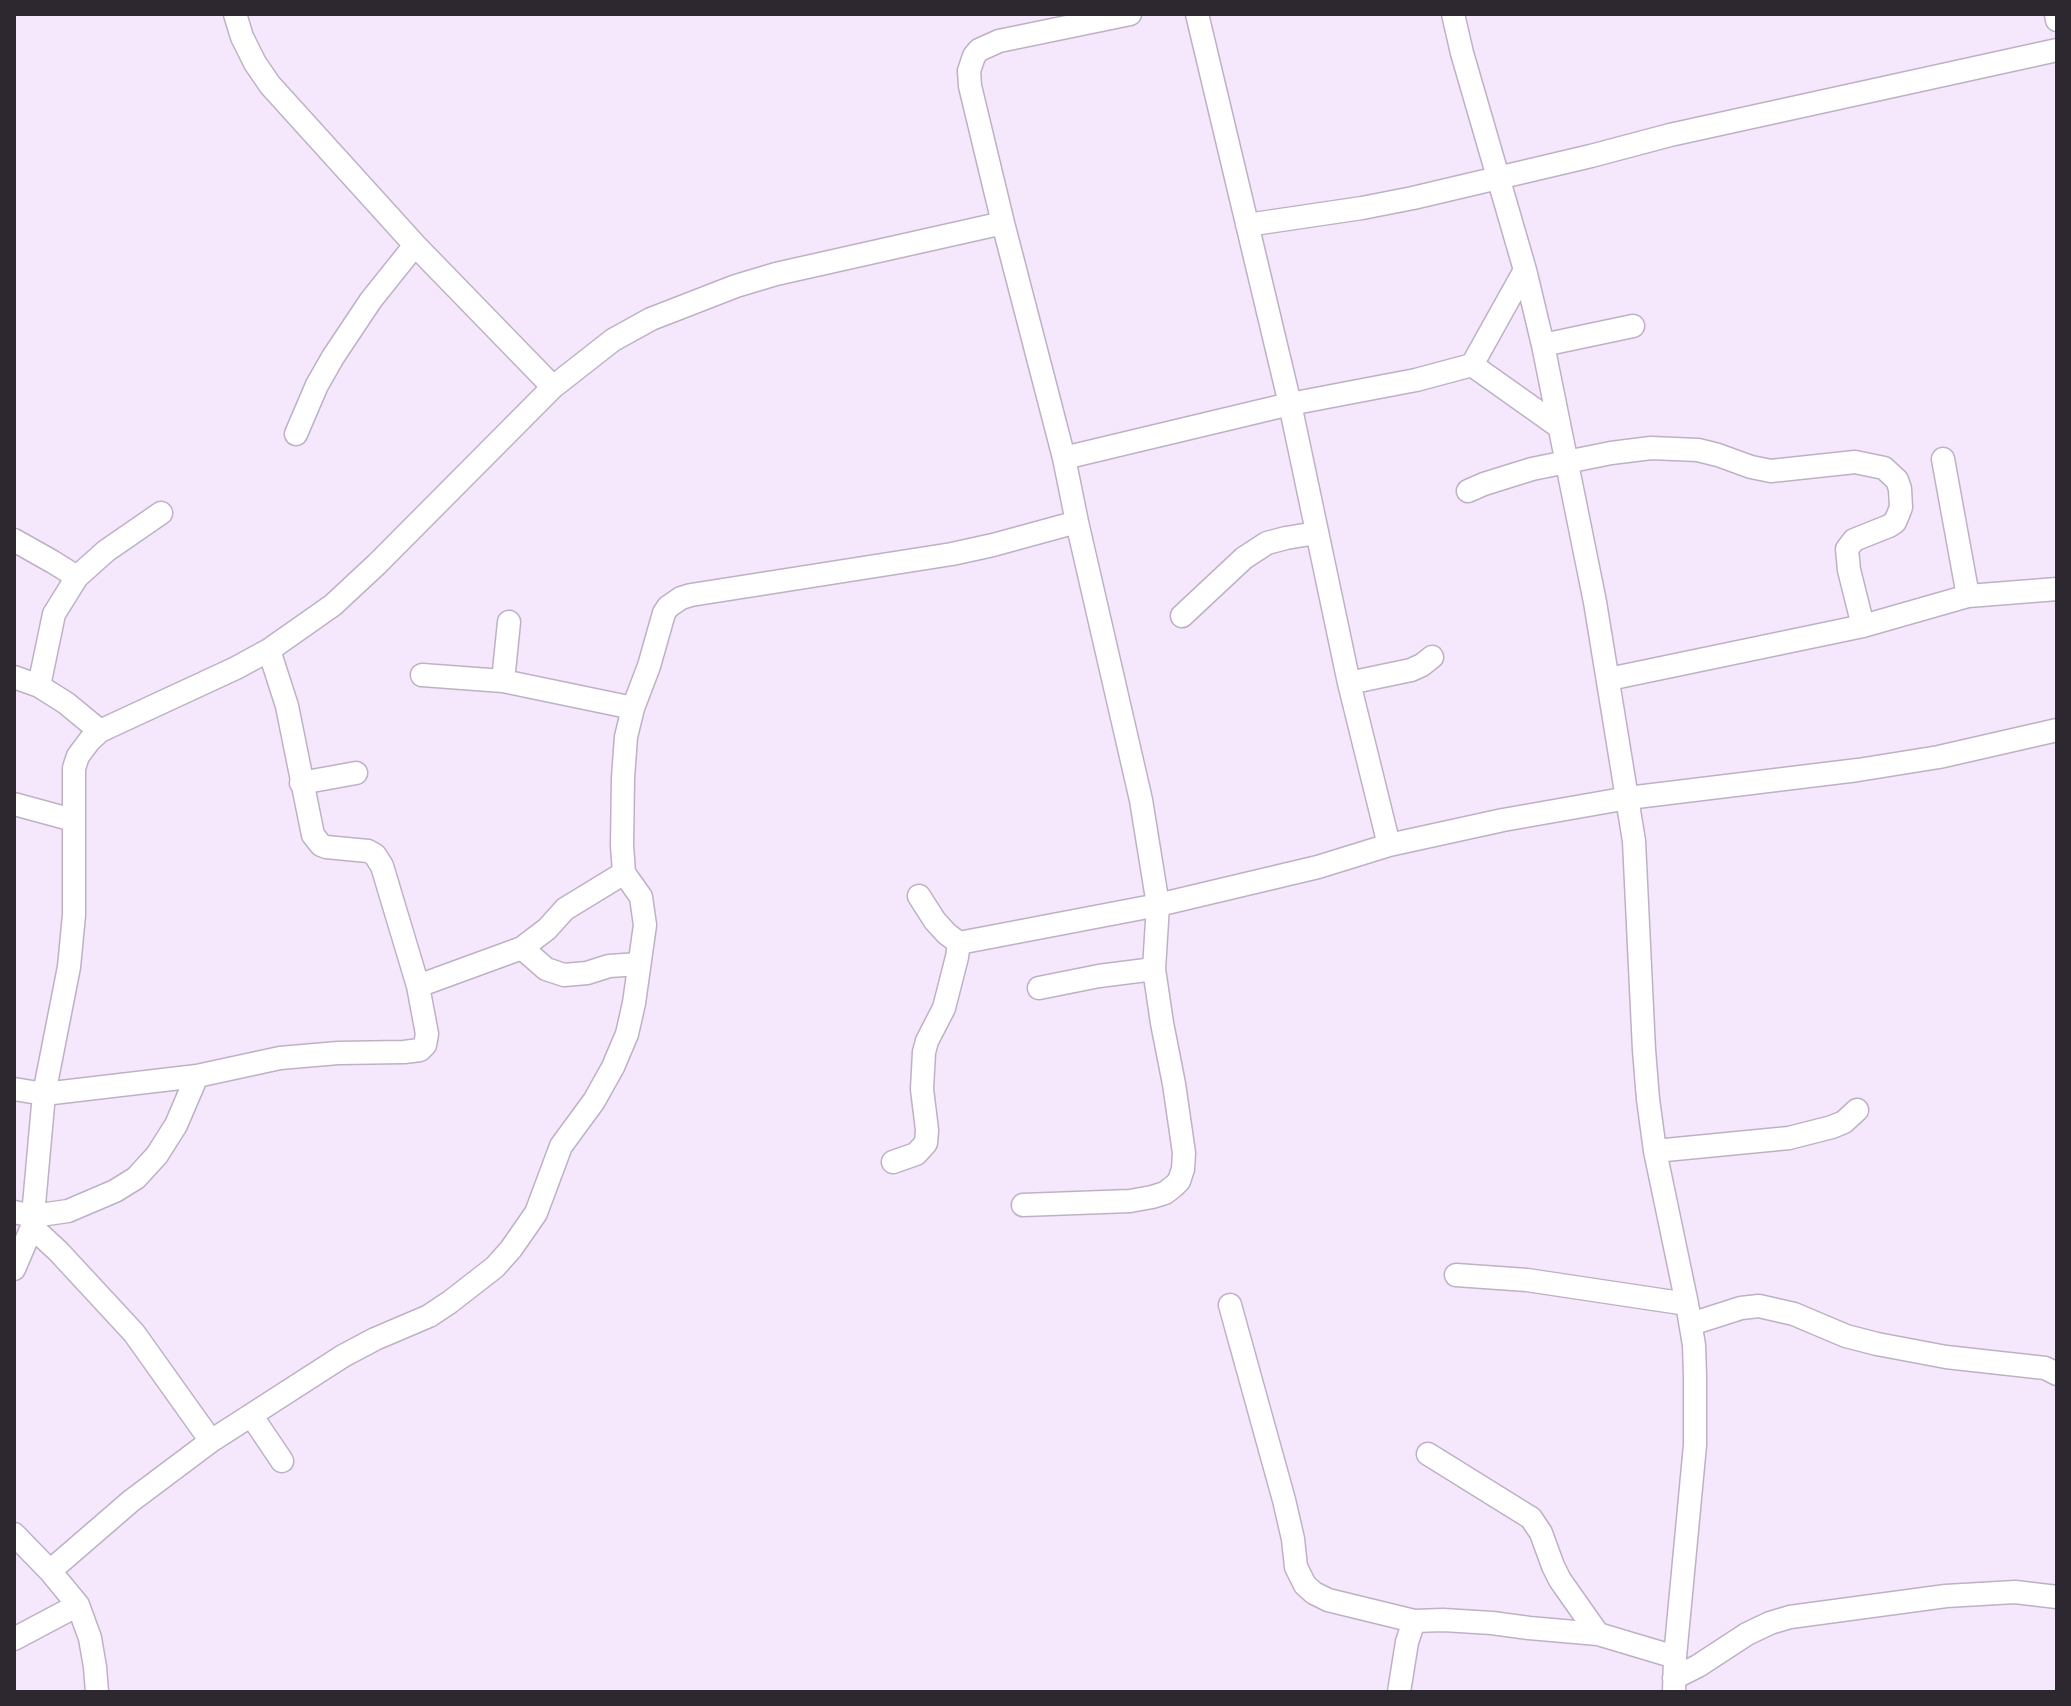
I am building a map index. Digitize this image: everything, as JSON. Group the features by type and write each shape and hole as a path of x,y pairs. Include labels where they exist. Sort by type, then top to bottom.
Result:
{"street":[{"path":"235,14 242,37 270,85 415,245 553,387"},
{"path":"1023,1205 1130,1201 1165,1193 1179,1181 1184,1153 1154,969 1158,905 1141,800 1064,458 1003,223 969,71 974,56 999,41 1130,14"},
{"path":"1197,14 1290,404 1349,683 1389,845"},
{"path":"1453,14 1543,345 1609,679 1634,841 1644,1050 1655,1151 1694,1345 1695,1445 1674,1676"},
{"path":"2056,14 2057,20"},
{"path":"1247,225 1362,208 1499,179 1670,135 2057,50"},
{"path":"14,1269 27,1218 44,1094 69,967 74,915 74,768 84,747 100,731 269,650 333,605 553,387 613,340 661,315 776,274 1003,223"},
{"path":"296,434 333,357 371,300 415,245"},
{"path":"1064,458 1290,404 1416,380 1472,365 1525,270"},
{"path":"1543,345 1633,326"},
{"path":"1472,365 1558,426"},
{"path":"1468,491 1505,476 1628,450 1698,450 1771,471 1855,462 1884,468 1897,480 1900,489 1901,507 1895,522 1854,540 1847,549 1863,626"},
{"path":"1943,459 1968,596"},
{"path":"39,686 54,614 77,577 106,551 161,513"},
{"path":"50,1571 131,1501 211,1441 343,1356 429,1316 475,1284 511,1249 536,1213 561,1146 594,1101 627,1034 645,925 643,903 624,873 622,845 626,737 664,613 674,602 681,598 823,573 952,554 1077,522"},
{"path":"1182,616 1244,558 1267,543 1316,533"},
{"path":"14,540 77,577"},
{"path":"1609,679 1863,626 1968,596 2057,589"},
{"path":"503,681 509,622"},
{"path":"14,1089 44,1094 197,1076 280,1058 420,1050 425,1045 427,1038 418,986 382,866 368,851 326,847 316,840 312,831 287,706 269,650"},
{"path":"1349,683 1411,670 1432,657"},
{"path":"422,675 503,681 633,708"},
{"path":"14,677 39,686 100,731"},
{"path":"919,896 935,921 959,943 1158,905 1318,867 1389,845 1503,820 1628,798 1892,765 1999,745 2057,730"},
{"path":"301,783 356,773"},
{"path":"14,804 73,820"},
{"path":"418,986 522,948 547,929 565,909 624,873"},
{"path":"893,1162 916,1154 926,1143 922,1089 924,1052 944,1008 959,943"},
{"path":"522,948 546,969 564,975 639,964"},
{"path":"1039,988 1154,969"},
{"path":"27,1218 68,1211 115,1191 136,1178 157,1155 176,1125 197,1076"},
{"path":"1655,1151 1789,1138 1832,1127 1844,1122 1857,1110"},
{"path":"27,1218 134,1333 211,1441"},
{"path":"1456,1275 1527,1280 1689,1314 1759,1306 1794,1314 1846,1336 1877,1344 1946,1357 2045,1368 2057,1374"},
{"path":"1230,1305 1284,1500 1296,1567 1300,1577 1314,1593 1328,1600 1414,1621 1492,1623 1598,1634 1674,1676"},
{"path":"251,1415 282,1461"},
{"path":"1428,1454 1531,1518 1541,1533 1560,1580 1598,1634"},
{"path":"14,1534 78,1605 90,1638 97,1692"},
{"path":"1674,1676 1698,1666 1747,1634 1790,1617 1946,1596 2015,1592 2057,1597"},
{"path":"14,1639 78,1605"},
{"path":"1399,1692 1407,1642 1414,1621"}]}
